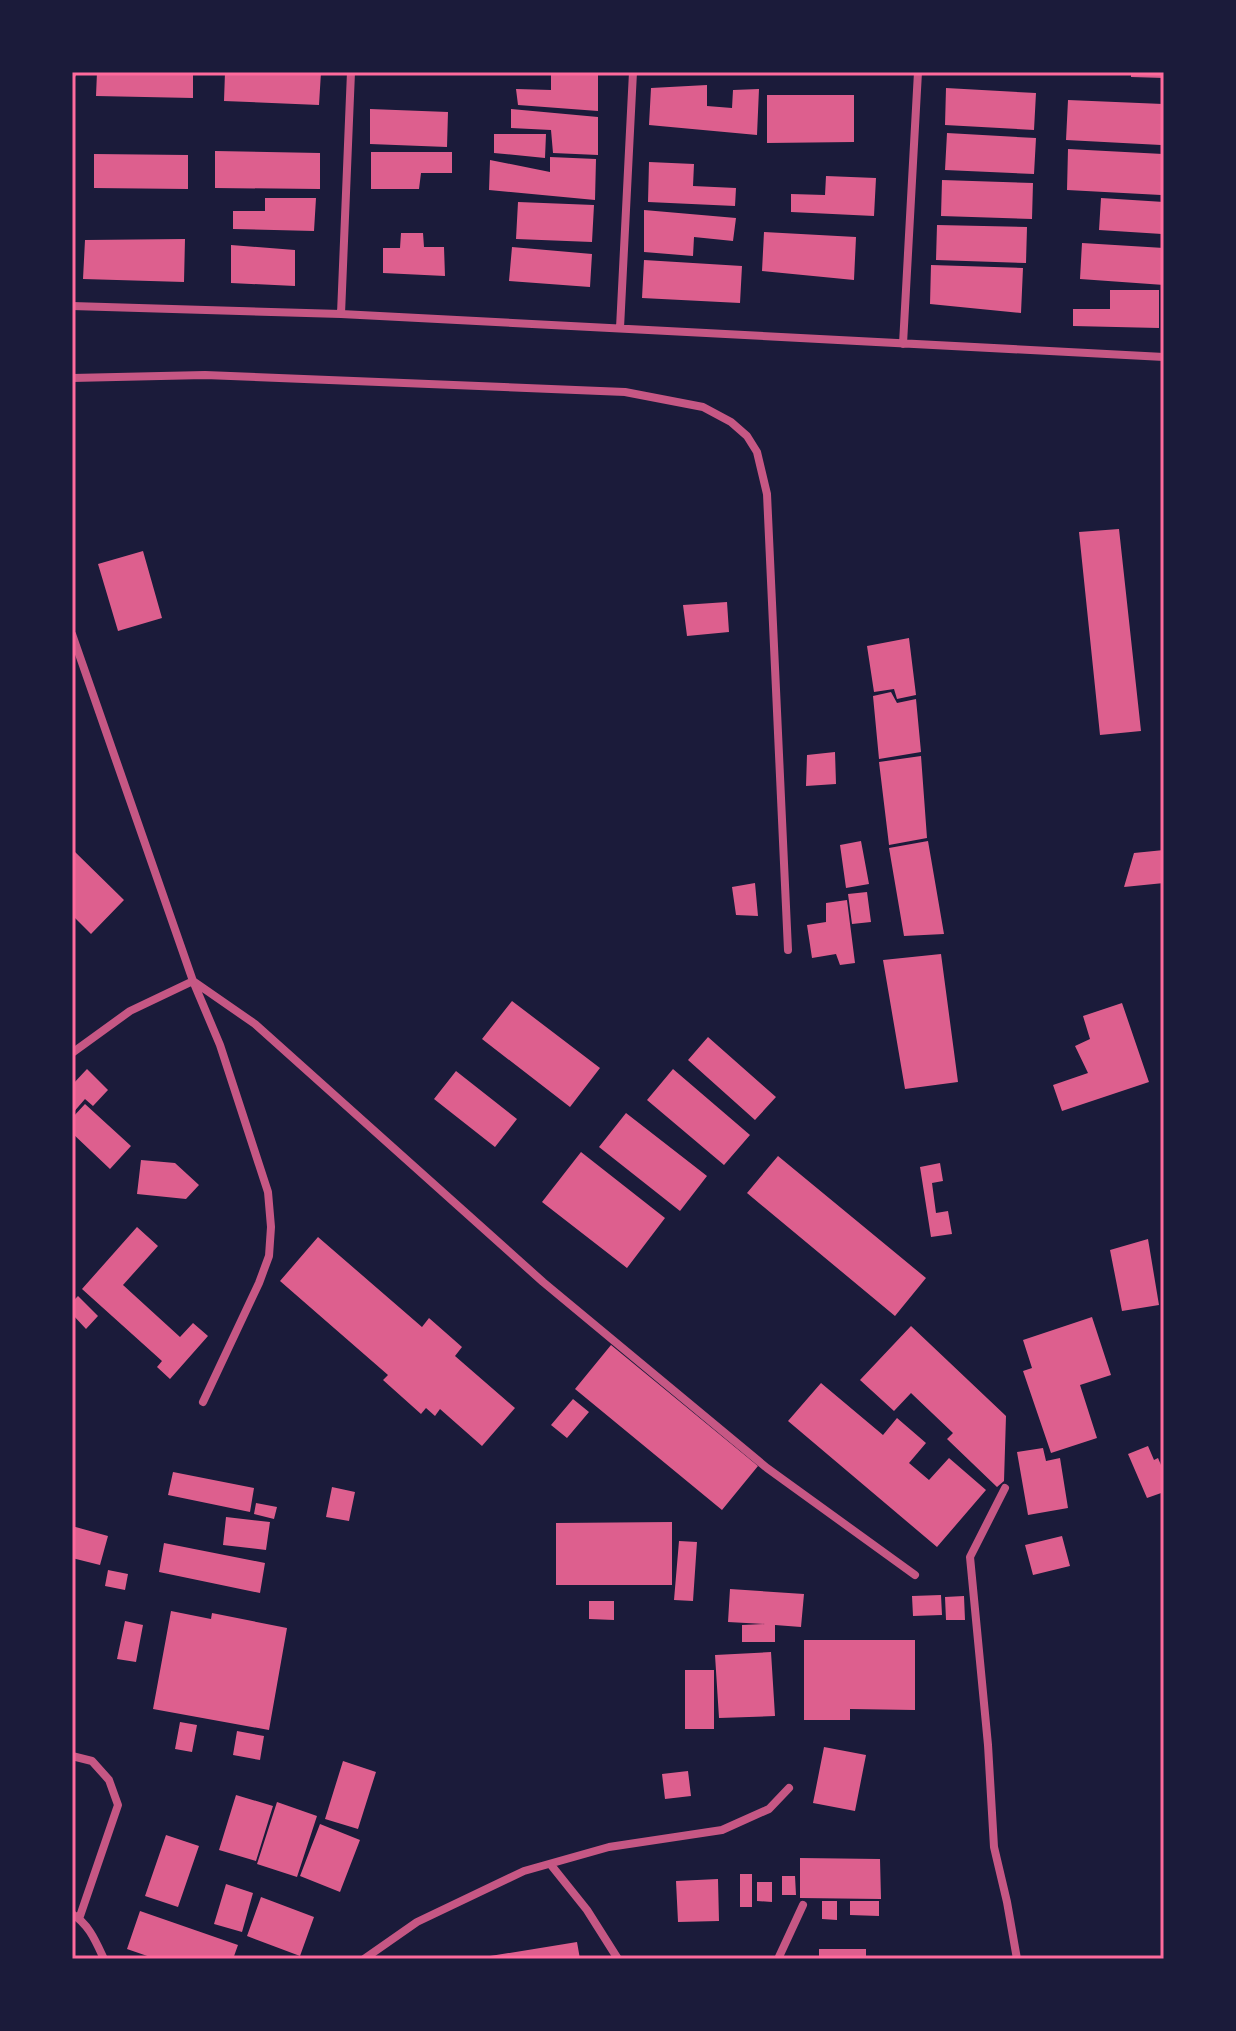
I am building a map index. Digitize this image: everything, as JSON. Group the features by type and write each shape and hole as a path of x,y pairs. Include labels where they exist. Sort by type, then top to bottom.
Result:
{"street":[{"path":"341,314 351,72"},
{"path":"620,328 633,72"},
{"path":"903,344 918,72"},
{"path":"72,306 341,314 1164,357"},
{"path":"72,378 205,375 625,392 703,407 731,422 747,436 757,452 767,494 788,950"},
{"path":"72,634 193,981 220,1045 268,1192 271,1227 269,1256 203,1402"},
{"path":"72,1053 130,1011 193,981"},
{"path":"193,981 255,1024 543,1282 767,1468 915,1575"},
{"path":"1005,1488 970,1557 988,1745 994,1847 1017,1959"},
{"path":"72,1756 92,1761 109,1780 118,1805 76,1916 92,1934 104,1959"},
{"path":"364,1959 417,1922 524,1871 609,1847 722,1830 769,1809 789,1788"},
{"path":"551,1865 587,1910 618,1959"},
{"path":"778,1959 803,1905"}],"building":[{"path":"97,72 193,72 193,98 96,96"},
{"path":"225,72 321,72 319,105 224,101"},
{"path":"551,72 598,75 598,111 518,105 516,89 551,90"},
{"path":"1131,72 1164,72 1164,78 1131,77"},
{"path":"707,85 707,106 732,108 733,90 759,89 757,135 649,125 651,88"},
{"path":"946,88 1036,93 1034,130 945,125"},
{"path":"767,95 854,95 854,142 767,143"},
{"path":"1068,100 1163,104 1161,145 1066,140"},
{"path":"370,109 448,112 447,147 370,144"},
{"path":"511,109 598,117 598,155 553,153 551,130 511,128"},
{"path":"947,133 1036,138 1034,174 945,170"},
{"path":"494,134 546,134 545,158 494,153"},
{"path":"1068,149 1163,154 1161,195 1067,190"},
{"path":"215,151 320,153 320,189 215,188"},
{"path":"371,152 452,152 452,173 421,173 419,189 371,189"},
{"path":"94,154 188,155 188,189 94,188"},
{"path":"550,157 596,159 595,200 489,190 490,160 550,172"},
{"path":"649,162 694,164 693,186 736,188 735,206 648,202"},
{"path":"826,176 876,178 874,216 791,212 791,194 825,195"},
{"path":"942,180 1033,183 1032,219 941,216"},
{"path":"265,198 316,198 314,231 233,229 233,211 265,211"},
{"path":"1101,198 1164,202 1162,234 1099,230"},
{"path":"518,202 594,205 592,242 516,239"},
{"path":"644,210 736,218 733,241 694,237 693,256 644,252"},
{"path":"937,225 1027,227 1026,263 936,260"},
{"path":"764,232 856,237 854,280 762,271"},
{"path":"401,233 423,233 424,247 444,247 445,276 383,273 383,248 400,248"},
{"path":"185,239 184,282 83,279 85,240"},
{"path":"1082,243 1164,248 1164,285 1080,279"},
{"path":"231,245 295,250 295,286 231,283"},
{"path":"512,247 592,254 590,287 509,281"},
{"path":"644,260 742,266 740,303 642,298"},
{"path":"931,265 1023,268 1021,313 930,304"},
{"path":"1110,290 1159,290 1159,328 1073,326 1073,309 1110,309"},
{"path":"1119,529 1141,731 1100,735 1079,532"},
{"path":"143,551 162,618 118,631 98,564"},
{"path":"727,602 729,632 687,636 683,605"},
{"path":"909,638 916,695 897,699 894,689 874,692 867,646"},
{"path":"891,692 897,703 916,699 921,752 879,759 873,696"},
{"path":"835,752 836,784 806,786 807,755"},
{"path":"921,756 927,838 889,845 879,762"},
{"path":"861,841 869,884 846,888 840,845"},
{"path":"928,841 944,934 904,936 889,848"},
{"path":"72,849 124,900 91,934 72,915"},
{"path":"1164,850 1164,883 1124,887 1134,853"},
{"path":"755,883 758,916 736,915 732,887"},
{"path":"867,892 871,922 852,924 848,894"},
{"path":"847,900 855,963 840,965 836,954 812,958 807,925 826,922 826,903"},
{"path":"941,954 958,1082 905,1089 883,960"},
{"path":"512,1001 600,1068 570,1107 482,1039"},
{"path":"1122,1003 1149,1082 1062,1111 1053,1085 1088,1073 1075,1046 1090,1039 1083,1016"},
{"path":"708,1037 776,1097 755,1120 688,1060"},
{"path":"87,1069 108,1090 93,1106 85,1099 72,1114 72,1085"},
{"path":"673,1069 750,1135 724,1165 647,1100"},
{"path":"456,1071 517,1119 495,1147 434,1099"},
{"path":"85,1104 131,1146 110,1169 72,1133 72,1118"},
{"path":"626,1113 707,1176 680,1211 599,1147"},
{"path":"581,1152 665,1218 627,1268 542,1202"},
{"path":"778,1156 926,1278 895,1316 747,1193"},
{"path":"141,1160 175,1163 199,1185 186,1199 137,1194"},
{"path":"940,1163 943,1181 932,1183 936,1213 948,1211 952,1234 931,1237 920,1167"},
{"path":"137,1227 158,1246 123,1285 180,1337 193,1323 208,1336 170,1379 157,1367 162,1361 82,1289"},
{"path":"318,1237 422,1327 429,1318 462,1347 455,1356 515,1408 482,1446 440,1409 435,1416 426,1408 421,1414 383,1380 388,1375 280,1281"},
{"path":"1148,1239 1159,1305 1122,1311 1110,1250"},
{"path":"78,1296 98,1316 86,1329 72,1314 72,1302"},
{"path":"1092,1317 1111,1375 1080,1385 1097,1438 1051,1453 1023,1371 1032,1368 1023,1340"},
{"path":"911,1326 1006,1416 1004,1481 997,1487 947,1439 953,1433 911,1393 894,1411 860,1380"},
{"path":"611,1345 758,1466 722,1510 575,1389"},
{"path":"821,1383 883,1435 897,1418 926,1443 909,1463 929,1480 949,1458 986,1490 937,1547 788,1421"},
{"path":"573,1399 589,1412 567,1438 551,1425"},
{"path":"1148,1446 1164,1472 1164,1492 1147,1498 1128,1454"},
{"path":"1043,1448 1046,1461 1060,1458 1068,1508 1028,1515 1017,1452"},
{"path":"173,1472 254,1488 250,1512 168,1495"},
{"path":"332,1487 355,1492 349,1521 326,1517"},
{"path":"256,1503 277,1507 274,1519 254,1514"},
{"path":"226,1517 270,1522 266,1550 223,1545"},
{"path":"672,1522 672,1585 556,1585 556,1523"},
{"path":"72,1526 108,1536 100,1565 72,1558"},
{"path":"1062,1536 1070,1566 1033,1575 1025,1545"},
{"path":"679,1541 697,1542 693,1601 674,1600"},
{"path":"164,1543 265,1563 260,1593 159,1572"},
{"path":"108,1570 128,1574 125,1590 105,1586"},
{"path":"730,1589 804,1594 801,1627 775,1625 775,1642 742,1642 742,1625 765,1624 728,1622"},
{"path":"941,1595 942,1615 913,1616 912,1596"},
{"path":"964,1596 965,1620 946,1620 945,1597"},
{"path":"589,1601 614,1601 614,1620 589,1619"},
{"path":"171,1611 211,1619 212,1613 287,1628 269,1730 153,1709"},
{"path":"125,1621 143,1625 136,1662 117,1659"},
{"path":"804,1640 915,1640 915,1710 850,1709 850,1720 804,1720"},
{"path":"771,1652 775,1716 719,1718 715,1655"},
{"path":"685,1670 714,1670 714,1729 685,1729"},
{"path":"180,1722 197,1725 192,1752 175,1749"},
{"path":"237,1731 264,1736 260,1760 233,1755"},
{"path":"824,1747 866,1755 855,1811 813,1803"},
{"path":"343,1761 376,1772 358,1829 325,1819"},
{"path":"688,1771 691,1796 665,1799 662,1774"},
{"path":"236,1795 273,1806 256,1861 219,1850"},
{"path":"277,1802 317,1816 297,1877 257,1864"},
{"path":"320,1824 360,1840 340,1892 300,1876"},
{"path":"166,1835 199,1846 178,1907 145,1896"},
{"path":"800,1858 880,1859 881,1899 800,1898"},
{"path":"740,1874 752,1874 752,1907 740,1907"},
{"path":"782,1876 795,1876 796,1895 782,1895"},
{"path":"718,1879 719,1921 678,1922 676,1881"},
{"path":"757,1882 772,1882 772,1902 757,1901"},
{"path":"226,1884 253,1893 242,1932 214,1924"},
{"path":"261,1897 314,1917 300,1956 247,1936"},
{"path":"822,1901 837,1901 837,1920 822,1919"},
{"path":"850,1901 879,1901 879,1916 850,1915"},
{"path":"140,1911 238,1945 233,1959 156,1959 127,1949"},
{"path":"577,1942 580,1959 484,1959 484,1957"},
{"path":"819,1949 866,1949 866,1959 819,1959"}]}
